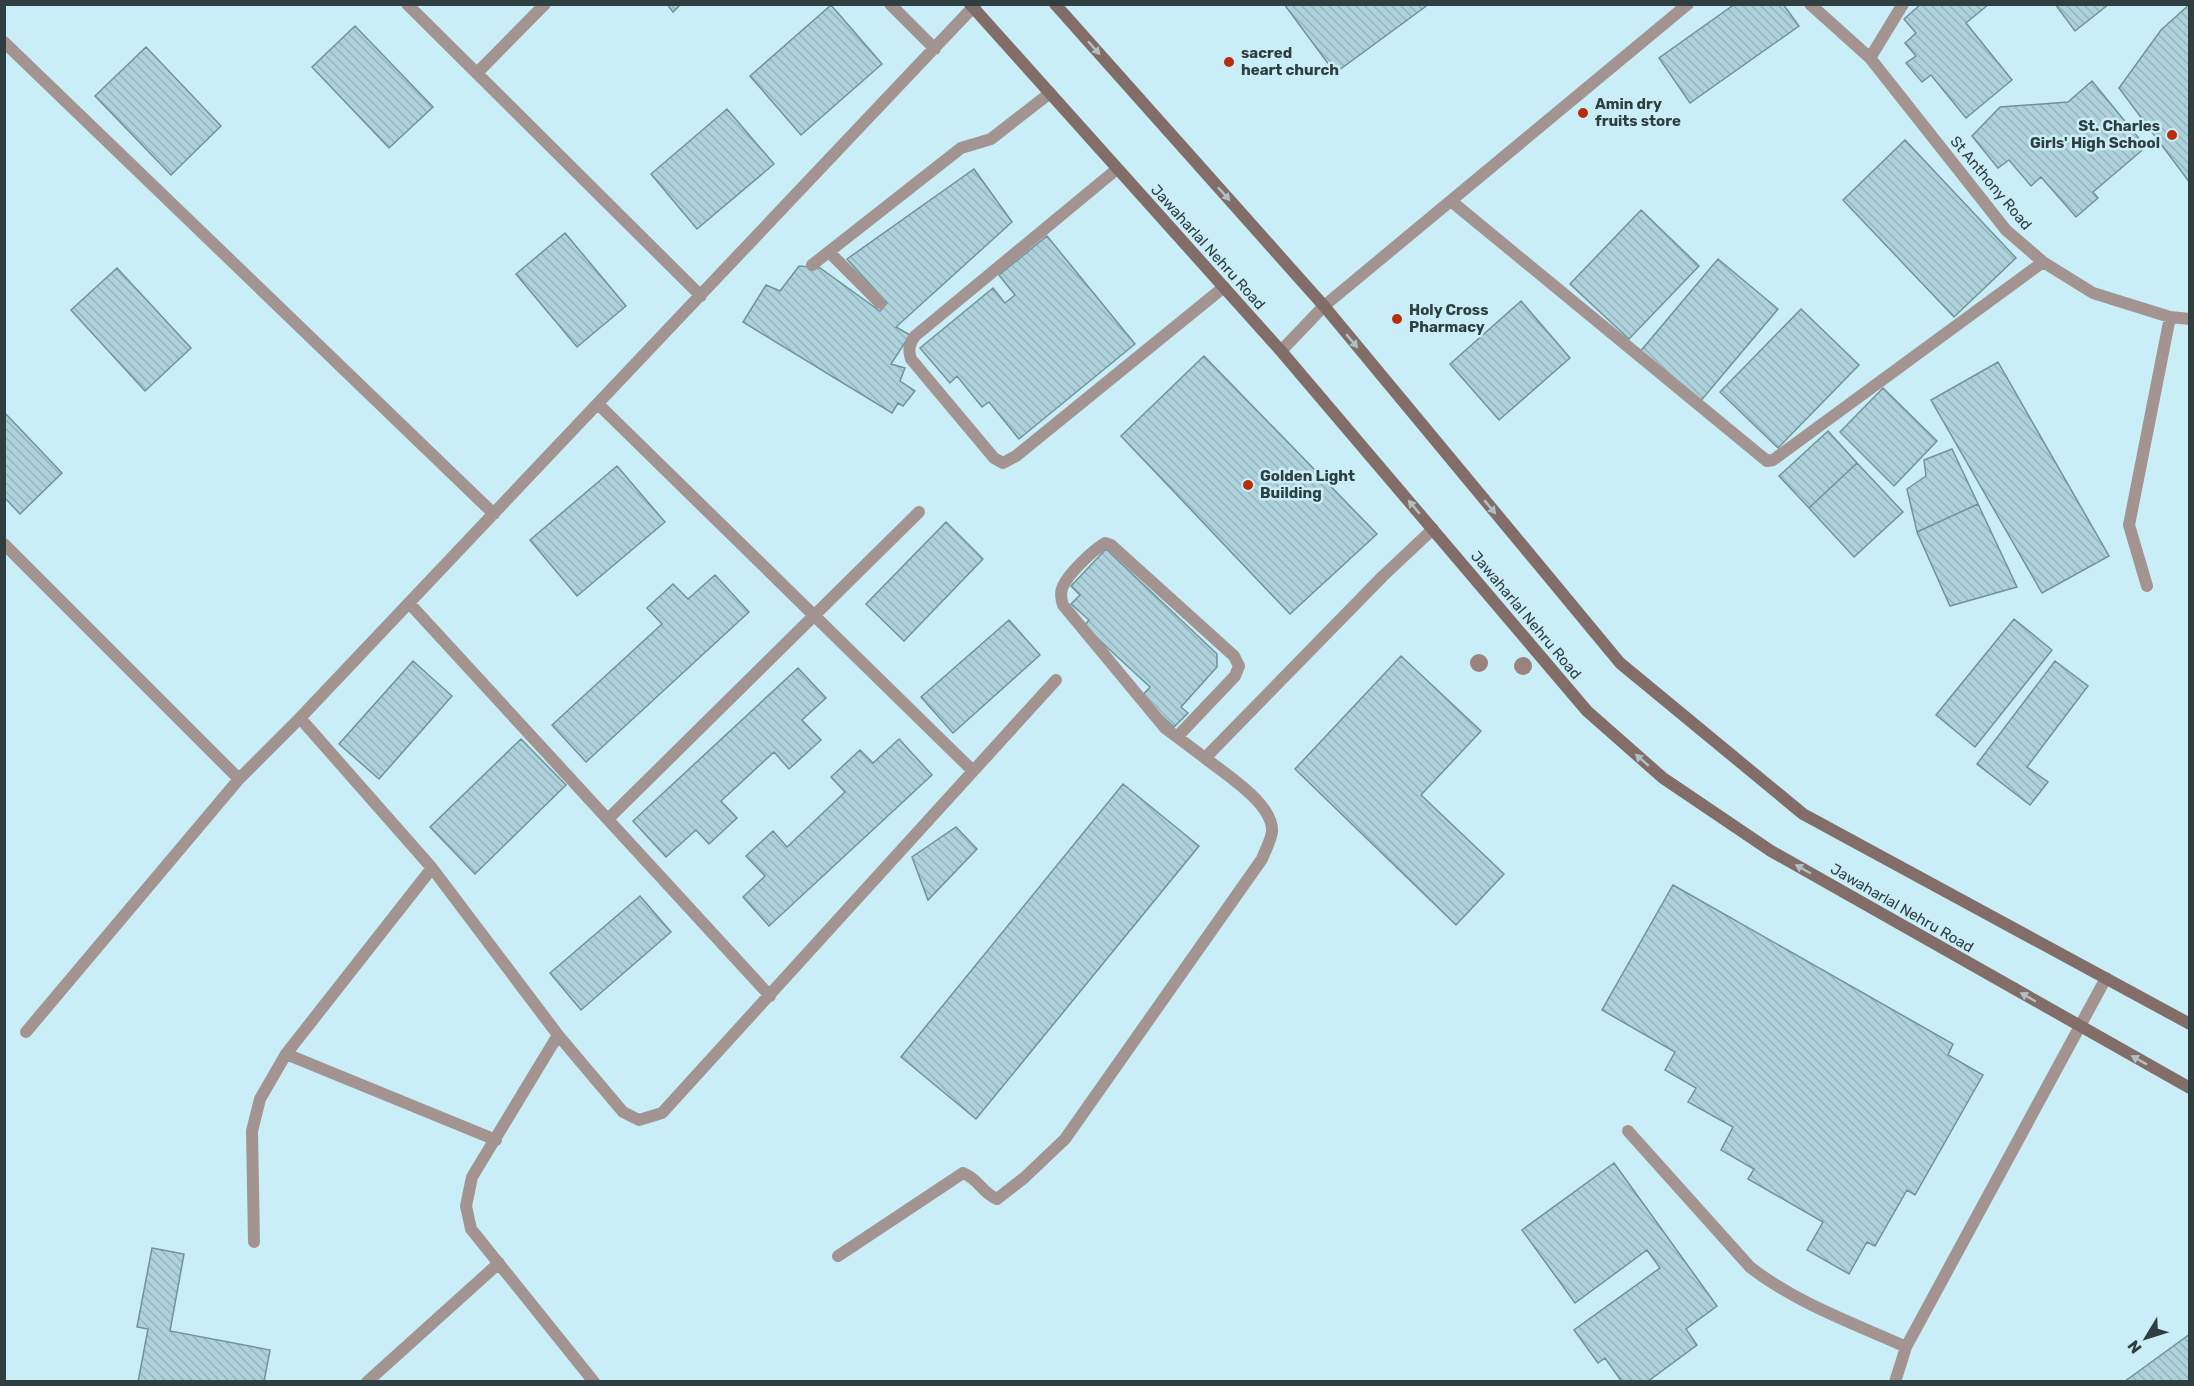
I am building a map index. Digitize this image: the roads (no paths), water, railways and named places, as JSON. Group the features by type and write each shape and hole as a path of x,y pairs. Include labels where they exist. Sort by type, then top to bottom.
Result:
{"main road":[{"path":"1055,4 1324,306 1620,663 1803,814 2190,1024"},
{"name":"Jawaharlal Nehru Road","path":"973,5 1281,351 1587,711 1663,778 1771,851 2190,1088"}],"street":[{"path":"407,4 701,296"},
{"path":"477,74 545,4"},
{"path":"890,4 935,49"},
{"path":"1281,351 1324,306 1688,4"},
{"name":"St Anthony Road","path":"1810,4 1869,58 2006,230 2043,262 2093,292 2170,317 2190,319"},
{"path":"1869,58 1903,4"},
{"path":"26,1032 239,779 300,718 701,296 935,49 973,5"},
{"path":"4,42 494,514"},
{"path":"812,265 961,148 991,139 1050,93"},
{"path":"1118,169 915,336 911,342 908,351 911,359 994,458 1003,462 1016,456 1224,287"},
{"path":"1451,201 1761,458 1767,460 1773,460 2043,262"},
{"path":"829,252 879,303"},
{"path":"2147,586 2129,525 2170,317"},
{"path":"598,404 973,771"},
{"path":"608,819 919,512"},
{"path":"1205,758 1383,576 1433,529"},
{"path":"838,1256 963,1173 974,1177 985,1194 997,1199 1024,1178 1065,1139 1262,859 1272,833 1269,819 1261,804 1165,728 1063,605 1061,597 1063,586 1095,549 1105,543 1111,545 1234,656 1239,666 1235,676 1177,737"},
{"path":"4,544 239,779"},
{"path":"409,603 770,996"},
{"path":"300,718 432,868 558,1035 623,1112 639,1120 662,1113 674,1102 1056,680"},
{"path":"254,1242 252,1131 260,1099 286,1054 432,868"},
{"path":"1895,1382 1906,1347 2106,978"},
{"path":"558,1035 472,1177 466,1206 471,1229 594,1382"},
{"path":"286,1054 496,1140"},
{"path":"1628,1131 1750,1267 1767,1281 1792,1296 1906,1347"},
{"path":"368,1382 499,1263"}],"place":[{"name":"sacred heart church","path":"1229,62"},
{"name":"Amin dry fruits store","path":"1583,113"},
{"name":"St. Charles Girls' High School","path":"2172,135"},
{"name":"Holy Cross Pharmacy","path":"1397,319"},
{"name":"Golden Light Building","path":"1248,485"}]}
